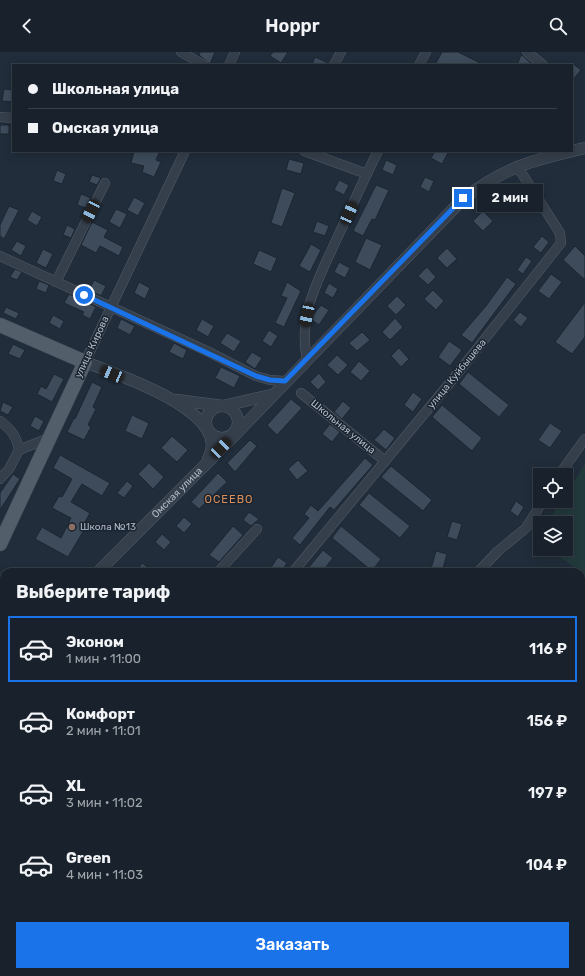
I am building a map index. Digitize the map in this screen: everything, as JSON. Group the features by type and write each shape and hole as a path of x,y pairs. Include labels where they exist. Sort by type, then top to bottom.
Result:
{"main road":[{"path":"0,325 85,362"},
{"name":"улица Кирова","path":"0,544 85,362"}],"street":[{"path":"181,52 202,64"},
{"path":"229,64 235,52"},
{"path":"334,64 340,52"},
{"path":"420,64 426,52"},
{"path":"527,52 542,64"},
{"path":"0,116 12,118"},
{"name":"Омская улица","path":"573,151 585,148"},
{"name":"улица Кирова","path":"85,362 185,152"},
{"path":"307,152 367,174"},
{"path":"307,359 305,349 305,324 311,299 378,152"},
{"name":"Омская улица","path":"102,568 463,198 492,179 518,166 532,160 567,152"},
{"name":"улица Куйбышева","path":"296,568 386,461 561,243 560,233 518,166"},
{"path":"56,282 105,183"},
{"path":"0,256 256,376 270,380 285,381"},
{"path":"85,362 167,397 192,413 214,436 220,438 229,437 235,433 239,423 237,415 231,408 188,402 167,397"},
{"name":"Школьная улица","path":"301,393 386,461"},
{"path":"208,431 206,422 208,414 214,408 272,395"},
{"path":"0,421 12,430 19,450"},
{"name":"Омская улица","path":"205,464 212,448 208,431"},
{"path":"0,479 9,468 19,450 49,438"},
{"path":"564,468 585,438"},
{"path":"482,568 498,551 526,528 539,508"},
{"path":"222,568 257,529"}],"green space":[{"path":"585,464 585,568 576,568 558,556 573,556 573,516 551,516 557,508 573,508 573,483"}],"building":[{"path":"200,52 215,52 210,64 199,55"},
{"path":"273,52 288,52 281,63 270,56"},
{"path":"442,52 458,52 482,64 436,64"},
{"path":"521,55 532,64 517,64"},
{"path":"315,57 328,63 328,64 312,64"},
{"path":"572,63 581,70 573,80 573,64"},
{"path":"4,89 12,90 12,102 2,101"},
{"path":"0,125 9,125 9,134 0,134"},
{"path":"134,152 160,152 156,160 161,162 154,177 142,172 144,166 131,163"},
{"path":"434,152 448,152 442,164 431,158"},
{"path":"289,159 304,163 301,174 286,170"},
{"path":"386,160 397,165 393,175 382,170"},
{"path":"57,170 66,174 62,184 53,181"},
{"path":"92,175 101,178 97,185 89,182"},
{"path":"425,177 434,181 429,192 420,187"},
{"path":"339,180 349,185 344,195 334,190"},
{"path":"376,185 389,190 375,220 372,219 363,236 353,231"},
{"path":"282,188 295,193 282,227 271,223"},
{"path":"526,192 531,199 517,206 513,198"},
{"path":"81,194 91,198 86,208 77,205"},
{"path":"134,197 145,203 138,216 127,210"},
{"path":"9,206 19,210 4,239 0,236 0,225"},
{"path":"116,209 127,214 120,228 109,222"},
{"path":"32,211 42,217 37,226 27,220"},
{"path":"483,211 493,221 483,231 473,221"},
{"path":"317,221 329,226 325,236 313,232"},
{"path":"92,222 108,230 104,237 123,247 119,256 100,246 96,253 81,245"},
{"path":"67,225 75,229 71,238 63,235"},
{"path":"542,236 549,242 541,253 533,247"},
{"path":"366,238 382,245 370,270 355,262"},
{"path":"17,241 26,246 21,256 11,250"},
{"path":"311,244 321,250 310,272 299,266"},
{"path":"575,246 585,256 585,280 563,260"},
{"path":"447,248 457,259 447,268 437,258"},
{"path":"43,249 53,254 46,268 36,263"},
{"path":"259,250 277,258 271,272 253,264"},
{"path":"526,257 532,261 523,274 517,270"},
{"path":"339,262 350,268 345,278 334,272"},
{"path":"427,267 436,277 428,285 418,276"},
{"path":"15,269 22,272 17,280 10,277"},
{"path":"551,274 562,282 549,299 538,291"},
{"path":"507,277 516,284 472,343 461,335 486,306"},
{"path":"94,280 106,286 101,296 89,290"},
{"path":"39,281 49,285 46,293 36,289"},
{"path":"139,282 150,288 145,299 134,293"},
{"path":"287,282 301,291 284,327 275,323 287,298 281,296"},
{"path":"329,283 338,289 333,298 324,293"},
{"path":"433,290 444,301 436,310 424,299"},
{"path":"69,294 96,307 90,319 82,315 84,312 64,303"},
{"path":"397,296 406,305 396,315 387,306"},
{"path":"585,302 585,337 572,354 555,342"},
{"path":"321,305 329,310 319,325 312,320 313,315"},
{"path":"6,307 19,313 16,319 3,313"},
{"path":"520,312 528,318 521,327 513,320"},
{"path":"53,315 64,321 60,329 49,323"},
{"path":"395,318 403,327 390,340 382,332"},
{"path":"121,319 135,326 130,335 117,328"},
{"path":"202,319 214,326 208,337 196,330"},
{"path":"269,330 278,336 271,347 262,341"},
{"path":"362,332 370,340 357,351 349,343"},
{"path":"227,333 241,341 234,352 220,343"},
{"path":"449,341 462,350 450,366 438,357"},
{"path":"174,343 187,350 183,359 169,352"},
{"path":"13,344 25,350 20,359 8,354"},
{"path":"399,348 409,359 401,367 391,356"},
{"path":"252,352 262,358 255,369 245,362"},
{"path":"337,355 348,365 338,375 327,365"},
{"path":"359,361 370,371 361,381 350,372"},
{"path":"221,367 240,376 234,388 215,378"},
{"path":"468,372 509,405 499,417 459,384"},
{"path":"319,373 326,382 318,390 310,382"},
{"path":"54,374 64,379 52,402 37,394 41,386 46,389"},
{"path":"92,382 102,387 93,407 96,409 88,425 91,427 84,440 67,432 74,418 75,419"},
{"path":"413,392 422,399 413,412 404,405"},
{"path":"291,399 302,408 277,435 267,425"},
{"path":"343,401 351,408 342,419 334,412"},
{"path":"3,402 13,407 8,415 0,411"},
{"path":"442,405 482,438 472,451 432,417"},
{"path":"132,415 149,423 142,439 125,431"},
{"path":"35,416 44,421 39,431 30,426"},
{"path":"550,423 562,431 550,448 538,440"},
{"path":"330,424 340,432 332,442 322,434"},
{"path":"384,429 395,438 386,450 374,440"},
{"path":"172,436 188,450 177,462 161,448"},
{"path":"250,440 257,446 235,472 227,463"},
{"path":"60,455 110,483 102,496 82,484 71,502 90,513 85,522 87,525 68,557 35,539 42,527 61,538 71,518 52,508 59,496 62,497 72,479 53,468"},
{"path":"365,458 373,465 334,510 330,507 300,545 292,538 309,518 304,514 311,505 318,511"},
{"path":"298,460 308,471 297,480 288,469"},
{"path":"149,463 164,477 153,489 138,474"},
{"path":"391,466 432,500 423,511 381,477"},
{"path":"218,473 227,482 199,509 191,502"},
{"path":"13,474 20,479 0,510 0,493"},
{"path":"127,481 133,486 124,498 117,493"},
{"path":"369,493 410,526 400,538 359,505"},
{"path":"516,501 524,507 518,517 510,511"},
{"path":"249,512 259,519 251,526 243,520"},
{"path":"184,517 192,524 184,533 176,526"},
{"path":"452,521 462,524 457,540 447,537"},
{"path":"233,526 243,535 219,562 209,555"},
{"path":"341,526 381,559 374,568 368,568 332,538"},
{"path":"162,534 171,542 164,550 155,542"},
{"path":"323,550 333,558 325,568 308,568"},
{"path":"436,551 447,554 443,568 431,568"},
{"path":"278,557 287,563 284,568 271,568"},
{"path":"142,563 149,568 139,568"}],"place":[{"name":"Школа №13","path":"72,527"}],"district":[{"name":"ОСЕЕВО","path":"229,499"}],"route":[{"path":"84,295 209,352 256,376 270,380 282,379 285,381 463,198"}]}
